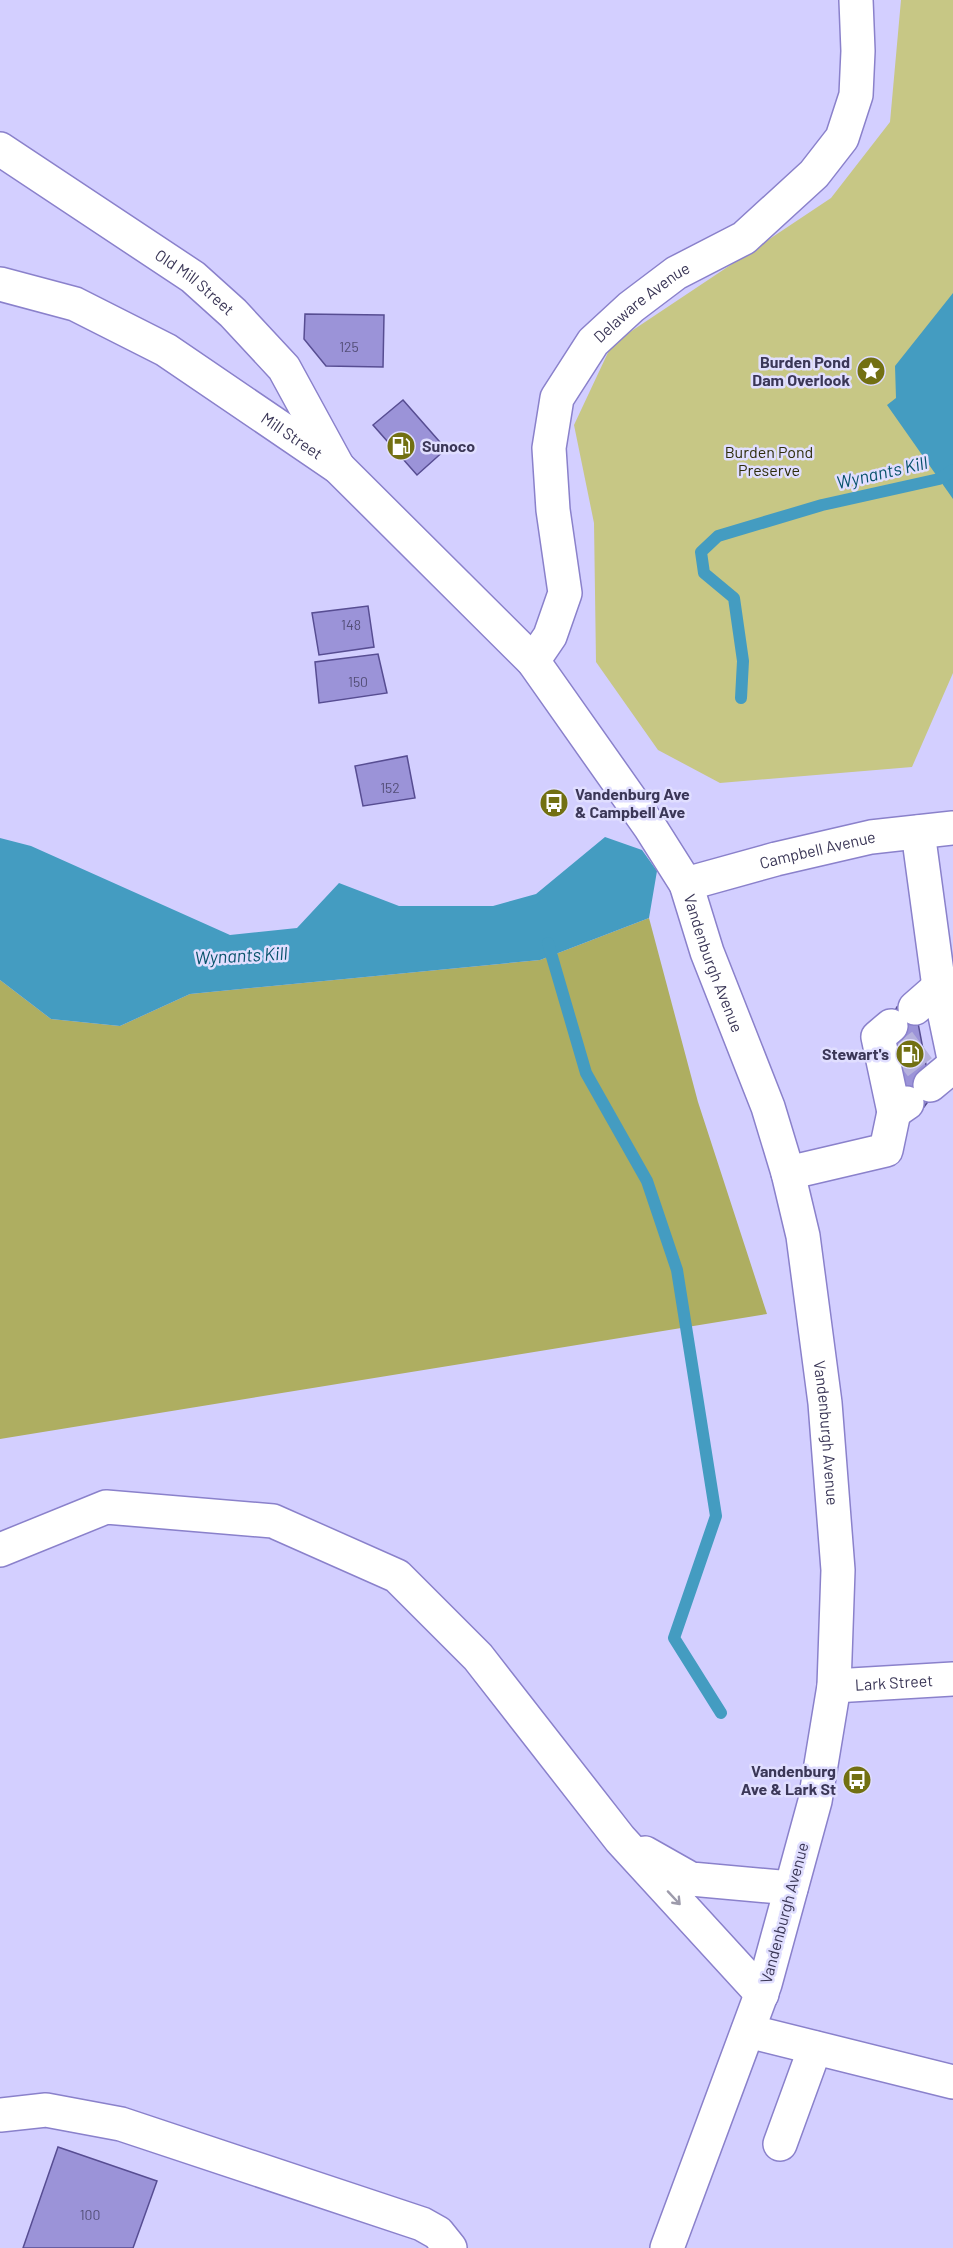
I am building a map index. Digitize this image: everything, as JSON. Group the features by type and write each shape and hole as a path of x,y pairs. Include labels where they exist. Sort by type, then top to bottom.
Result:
{"main road":[{"name":"Delaware Avenue","path":"533,661 550,636 565,593 553,510 549,448 557,398 593,342 631,307 676,273 744,238 814,174 842,138 856,95 858,51 856,0"},
{"name":"Old Mill Street","path":"0,149 193,277 232,313 284,368 338,467"},
{"name":"Mill Street","path":"0,284 75,304 166,350 338,467 533,661"},
{"name":"Vandenburgh Avenue","path":"533,661 650,827 686,884 707,952 768,1107 788,1173 803,1236 825,1403 838,1570 834,1686 815,1801 762,1994 667,2248"},
{"name":"Campbell Avenue","path":"686,884 776,859 871,837 953,828"},
{"path":"788,1173 886,1150 921,1091 921,1052 915,1007 941,908 918,832"},
{"path":"915,1007 878,1037 921,1052"},
{"path":"0,1550 106,1507 273,1521 397,1576 478,1657 620,1839 762,1994"},
{"name":"Lark Street","path":"834,1686 953,1679"},
{"path":"620,1839 691,1879 791,1888"},
{"path":"748,2031 953,2082"},
{"path":"780,2144 815,2048"},
{"path":"0,2115 46,2110 121,2124 422,2224 438,2233 450,2248"}],"green space":[{"name":"Burden Pond Preserve","path":"901,0 953,0 953,673 912,767 720,783 658,750 596,662 594,523 574,425 612,344 831,198 890,122"}],"shaded area":[{"path":"649,918 698,1102 767,1314 0,1439 0,980 51,1019 120,1026 190,994 540,960"}],"water":[{"path":"953,293 953,499 887,405 896,398 895,366"},
{"path":"605,837 642,850 657,871 649,918 540,960 190,994 120,1026 51,1019 0,980 0,838 31,846 230,935 297,928 339,883 399,906 493,906 536,894"}],"building":[{"path":"305,314 384,315 383,367 326,366 304,339"},
{"path":"403,400 446,449 417,475 373,425"},
{"path":"368,606 374,647 319,655 312,613"},
{"path":"378,654 387,693 319,703 315,662"},
{"path":"407,756 415,798 363,806 355,766"},
{"name":"Stewart's","path":"914,1002 932,1096 924,1107 909,1111 890,1020 897,1007"},
{"path":"58,2147 157,2181 133,2248 23,2248"}],"waterway":[{"name":"Wynants Kill","path":"741,698 743,661 734,598 704,573 701,552 718,536 822,505 939,479 953,470"},
{"path":"548,943 586,1073 647,1181 677,1270 716,1516 674,1638 721,1713"}],"tunnel":[{"path":"898,1063 922,1045"}],"place":[{"name":"Burden Pond Dam Overlook","path":"871,371"},
{"name":"Sunoco","path":"401,446"},
{"name":"Vandenburg Ave & Campbell Ave","path":"554,803"},
{"name":"Stewart's","path":"910,1054"},
{"name":"Vandenburg Ave & Lark St","path":"857,1780"}]}
